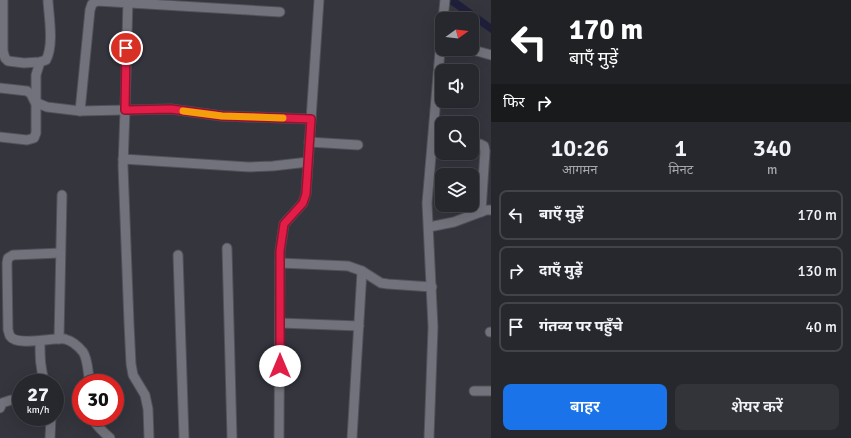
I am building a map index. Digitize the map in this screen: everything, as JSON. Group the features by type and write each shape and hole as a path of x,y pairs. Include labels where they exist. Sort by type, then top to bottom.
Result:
{"street":[{"path":"3,0 3,50 5,58 8,61 24,63 40,62 46,60 49,55 50,44 48,1"},
{"path":"279,438 280,251 284,224 303,203 306,194 319,0"},
{"path":"80,111 90,10 92,4 97,1 127,1 280,12"},
{"path":"127,1 123,159 131,364 133,375 145,395 148,409 149,438"},
{"path":"444,12 445,2"},
{"path":"479,52 491,55"},
{"path":"438,116 441,56"},
{"path":"0,137 27,140 34,138 36,133 36,75 40,62"},
{"path":"0,88 27,91 36,102 46,107 80,111 171,109 222,116 311,119"},
{"path":"310,142 358,145"},
{"path":"479,144 484,146 485,151 481,212"},
{"path":"429,438 433,327 427,203 435,154"},
{"path":"123,159 249,167 308,162"},
{"path":"58,340 62,195"},
{"path":"429,227 454,222 486,210 491,210"},
{"path":"227,248 232,438"},
{"path":"60,253 13,255 8,258 8,330 10,337 14,340 40,341 65,339 73,343 83,352 86,358 89,374"},
{"path":"178,254 184,438"},
{"path":"280,263 348,266 362,271 381,283 432,287"},
{"path":"352,438 362,271"},
{"path":"280,323 359,326"},
{"path":"40,341 40,360 42,374"},
{"path":"474,391 491,392"},
{"path":"0,408 2,404 12,400"},
{"path":"50,438 51,426"},
{"path":"97,426 110,438"}],"shaded area":[{"path":"444,0 458,0 474,12 461,12"},
{"path":"479,15 491,24 491,33 479,25"}],"slow traffic":[{"path":"183,111 222,116 283,118"}],"route":[{"path":"126,48 125,110 171,109 222,116 311,119 306,194 303,203 284,224 280,251 280,366"}]}
